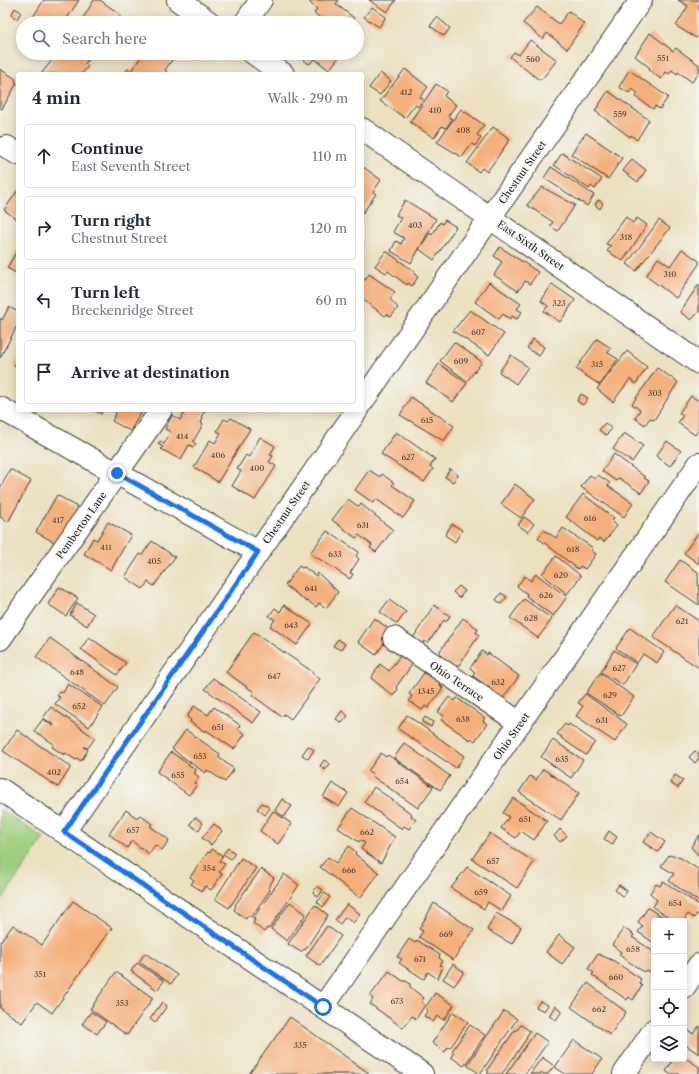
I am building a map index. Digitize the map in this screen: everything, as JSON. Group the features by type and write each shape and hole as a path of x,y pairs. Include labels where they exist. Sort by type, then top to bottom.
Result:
{"street":[{"path":"178,0 200,16"},
{"path":"249,16 261,0"},
{"name":"Chestnut Street","path":"364,399 641,0"},
{"path":"263,60 280,72"},
{"name":"East Sixth Street","path":"364,130 491,217 699,363"},
{"path":"0,408 258,552"},
{"name":"Pemberton Lane","path":"0,639 160,412"},
{"name":"Chestnut Street","path":"64,832 356,412"},
{"name":"Ohio Street","path":"323,1007 699,464"},
{"name":"Ohio Terrace","path":"394,638 520,722"},
{"path":"0,790 422,1074"},
{"path":"687,983 699,965"},
{"path":"624,1074 651,1034"}],"green space":[{"path":"0,810 44,838 0,902"}],"building":[{"path":"44,0 79,0 69,16 34,16"},
{"path":"94,0 100,0 121,15 120,16 84,16"},
{"path":"312,0 339,0 336,4 351,16 318,16 314,13 317,9 310,3"},
{"path":"369,0 396,0 387,12"},
{"path":"678,0 699,0 699,34 696,38 676,26 688,6"},
{"path":"372,7 386,17 379,27 364,17"},
{"path":"537,7 559,24 569,11 584,24 567,49 547,33 543,39 523,23"},
{"path":"15,8 21,12 19,16 16,16 16,18 11,15"},
{"path":"437,17 450,28 444,36 430,26"},
{"path":"650,33 673,51 676,48 699,65 699,73 692,82 678,72 677,74 672,70 669,74 666,72 661,79 649,70 650,68 635,56"},
{"path":"530,40 557,60 542,79 538,79 510,57 514,52 519,55"},
{"path":"52,60 88,60 85,64 88,66 84,72 43,72"},
{"path":"139,60 172,60 165,70 167,72 126,72 128,69 131,71"},
{"path":"304,60 314,60 309,64"},
{"path":"316,60 337,60 329,70"},
{"path":"0,69 16,79 16,85 2,109 0,108"},
{"path":"405,69 428,87 420,97 423,99 418,107 415,105 405,118 380,101"},
{"path":"629,70 668,97 660,109 655,106 653,109 636,97 638,93 632,89 629,93 619,87"},
{"path":"380,73 391,81 380,95 369,88"},
{"path":"436,84 447,91 444,96 456,105 448,116 452,119 446,128 442,126 434,138 410,122"},
{"path":"608,91 649,120 637,140 631,135 630,137 595,111"},
{"path":"461,109 484,125 477,135 481,138 475,146 472,144 462,157 437,142"},
{"path":"493,127 510,139 487,172 482,168 479,172 467,163"},
{"path":"586,133 622,158 608,179 571,154"},
{"path":"562,153 602,179 595,189 591,186 589,189 554,165"},
{"path":"632,159 646,170 638,182 623,171"},
{"path":"364,167 381,180 373,192 376,194 364,211"},
{"path":"551,167 594,195 587,206 544,178"},
{"path":"542,187 575,205 558,231 550,226 553,222 527,205"},
{"path":"16,193 16,219 4,210"},
{"path":"405,200 436,219 411,263 391,251 396,241 401,244 404,238 393,232 401,218 396,215"},
{"path":"598,200 603,203 600,209 595,205"},
{"path":"626,217 633,223 637,218 647,225 623,261 607,251 611,246 606,244"},
{"path":"445,220 456,227 434,260 419,249 430,233 432,235 440,222 442,224"},
{"path":"659,220 670,228 636,271 627,264"},
{"path":"500,247 538,272 530,284 525,281 518,291 494,275 502,262 494,256"},
{"path":"682,249 699,261 699,264 676,298 646,276 658,258 670,266"},
{"path":"386,251 415,272 414,274 418,277 412,286 408,283 407,285 388,271 386,273 375,266"},
{"path":"16,252 16,273 7,268"},
{"path":"369,274 395,292 390,299 398,308 391,317 387,314 385,316 364,300 364,279"},
{"path":"489,282 521,304 517,309 522,312 517,319 512,316 510,319 503,314 499,319 475,302"},
{"path":"552,284 575,300 560,322 544,311 548,306 541,301"},
{"path":"699,284 699,312 691,320 680,312"},
{"path":"9,307 16,311 16,328 0,358 0,318 2,320"},
{"path":"470,310 504,334 489,355 453,331"},
{"path":"533,339 544,347 539,356 527,348"},
{"path":"597,339 611,348 608,353 618,359 600,385 576,369"},
{"path":"454,342 482,362 467,381 440,361"},
{"path":"627,351 647,367 636,384 630,379 613,402 597,389"},
{"path":"511,355 528,367 516,384 499,372"},
{"path":"439,364 467,383 453,402 426,383"},
{"path":"657,368 678,382 654,420 650,418 645,425 635,418 640,410 632,404"},
{"path":"581,394 588,398 583,405 577,401"},
{"path":"691,396 699,401 699,429 695,435 678,423 683,415 679,413"},
{"path":"411,397 454,426 444,441 400,415"},
{"path":"116,412 142,412 130,431 112,421"},
{"path":"185,412 204,412 201,417 203,418 201,423 203,424 193,442 196,444 194,447 189,445 181,460 161,449 163,447 158,444 160,441 164,444 171,432 165,429 172,415 180,420"},
{"path":"231,418 250,429 218,482 194,467 210,440 215,443 221,433 217,431 224,419 228,421"},
{"path":"605,423 612,429 606,435 599,430"},
{"path":"396,432 435,459 430,467 433,469 424,482 381,454"},
{"path":"624,433 643,446 632,462 613,449"},
{"path":"260,437 275,446 270,455 273,456 269,462 276,466 255,500 232,486 241,471 237,469 246,455 249,457"},
{"path":"667,441 681,451 670,466 656,456"},
{"path":"614,454 649,481 641,493 619,478 616,481 602,471"},
{"path":"10,469 31,481 8,522 0,517 0,488"},
{"path":"450,469 458,475 453,482 445,477"},
{"path":"369,470 380,477 382,474 394,483 392,485 415,501 403,518 376,499 373,503 355,490"},
{"path":"590,475 595,479 598,475 610,483 608,486 633,503 624,517 581,487"},
{"path":"515,484 535,499 521,518 501,504"},
{"path":"583,494 614,518 612,521 617,526 604,542 599,538 597,541 566,517"},
{"path":"57,495 81,509 59,545 36,532"},
{"path":"348,499 359,507 361,504 393,530 376,552 370,548 372,545 359,535 356,538 332,520"},
{"path":"524,517 534,524 528,532 518,525"},
{"path":"108,522 131,535 111,570 84,554 93,538 97,540"},
{"path":"452,524 462,530 455,542 445,535"},
{"path":"563,528 593,548 591,550 596,554 585,569 580,566 578,569 538,538 544,530 556,538"},
{"path":"327,531 359,552 356,556 359,559 350,573 353,574 350,579 310,553"},
{"path":"699,532 699,564 684,553"},
{"path":"152,541 175,557 154,586 148,582 143,589 125,577 140,554 142,555"},
{"path":"556,556 581,576 567,594 542,574"},
{"path":"680,560 698,572 699,605 665,582"},
{"path":"299,566 302,568 304,567 316,576 318,573 338,592 326,608 319,603 316,607 308,601 307,602 285,585"},
{"path":"536,574 567,597 553,616 526,596 527,594 517,586 525,576 531,581"},
{"path":"459,586 465,591 459,598 453,592"},
{"path":"59,587 78,598 66,616 48,604"},
{"path":"501,593 507,597 501,604 496,600"},
{"path":"524,599 552,619 538,638 510,618"},
{"path":"389,600 406,612 397,624 380,612"},
{"path":"77,603 94,614 87,626 70,615"},
{"path":"284,605 312,624 297,645 270,626 275,620 269,616 275,608 280,612"},
{"path":"434,605 450,616 446,622 444,620 428,643 424,641 422,644 413,638"},
{"path":"675,605 699,621 699,668 653,637"},
{"path":"374,618 392,631 376,655 358,642"},
{"path":"463,618 478,629 476,633 479,635 459,665 450,667 441,660 440,651"},
{"path":"630,628 664,652 657,663 643,654 637,663 616,648"},
{"path":"254,632 313,672 312,673 320,679 291,719 284,714 282,717 252,695 254,692 226,672"},
{"path":"89,637 126,663 117,675 81,649"},
{"path":"50,638 118,687 105,706 36,657"},
{"path":"338,639 345,644 341,650 333,646"},
{"path":"614,650 636,664 623,685 601,672"},
{"path":"482,651 487,655 488,653 519,676 501,701 488,691 490,688 473,676 475,672 470,668"},
{"path":"402,653 414,662 396,687 398,689 393,696 371,678 380,664 389,671"},
{"path":"430,672 443,681 440,685 443,688 428,708 425,706 422,710 409,701 412,696 409,694 424,673 427,675"},
{"path":"600,673 634,697 621,716 586,693"},
{"path":"213,678 261,712 253,723 205,689"},
{"path":"68,684 103,707 89,727 55,704 60,697 57,696 60,691 63,693"},
{"path":"585,694 627,724 615,742 576,716 583,706 578,703"},
{"path":"449,697 455,701 457,698 485,718 483,721 487,724 475,741 471,738 470,740 441,720 444,716 438,712"},
{"path":"194,706 208,715 214,707 240,725 238,729 245,734 234,749 206,730 205,732 190,722 191,720 187,717"},
{"path":"51,707 95,738 88,748 84,747 88,750 81,761 77,758 76,760 65,753 64,755 52,747 54,744 34,731 43,719 53,726 54,725 43,718"},
{"path":"342,711 348,716 342,723 336,719"},
{"path":"407,715 464,756 456,768 398,729"},
{"path":"425,717 433,722 431,727 422,722"},
{"path":"565,724 568,726 569,724 595,742 586,755 557,734"},
{"path":"17,730 71,767 58,787 3,751"},
{"path":"186,730 220,754 218,757 234,769 225,782 207,770 205,773 172,749"},
{"path":"553,740 583,760 571,778 541,757"},
{"path":"404,743 450,776 440,790 394,758"},
{"path":"308,746 314,750 308,759 302,755"},
{"path":"695,751 699,754 699,758 695,763 689,757"},
{"path":"171,752 196,770 194,773 199,777 195,783 197,785 189,795 157,772"},
{"path":"381,753 386,757 388,755 433,787 418,808 372,776 373,774 368,771"},
{"path":"324,760 330,764 325,770 320,766"},
{"path":"543,769 579,793 561,820 519,792 530,776 536,780"},
{"path":"675,775 683,780 678,788 670,783"},
{"path":"332,783 348,793 339,807 323,797"},
{"path":"374,787 412,814 411,816 416,820 409,829 404,826 402,829 364,802"},
{"path":"513,798 547,821 534,840 521,831 516,838 501,828 509,817 503,813"},
{"path":"282,799 292,806 284,817 275,810"},
{"path":"262,803 270,808 265,815 257,809"},
{"path":"352,808 395,837 381,863 361,849 365,843 360,840 359,842 338,828"},
{"path":"126,810 137,818 140,815 152,824 150,826 169,840 162,850 155,845 149,854 132,841 127,848 109,834"},
{"path":"273,811 292,824 278,844 260,831"},
{"path":"195,817 203,823 198,831 190,824"},
{"path":"214,824 222,831 211,845 202,838"},
{"path":"560,829 567,836 560,842 554,836"},
{"path":"609,831 617,837 612,845 604,839"},
{"path":"651,832 665,842 658,852 643,842"},
{"path":"490,833 534,862 517,888 472,859"},
{"path":"699,835 699,856 691,847"},
{"path":"349,846 356,852 355,854 379,873 360,898 320,867 328,857 336,863"},
{"path":"228,848 235,853 231,859 223,854"},
{"path":"212,849 223,856 219,861 225,864 219,872 222,874 211,890 205,886 202,891 191,884 194,880 190,877 208,852 210,853"},
{"path":"669,855 681,858 699,870 699,902 669,881 674,874 661,866"},
{"path":"241,858 256,868 229,908 215,899"},
{"path":"467,867 511,896 502,911 488,902 484,909 451,888"},
{"path":"261,869 274,878 268,888 270,890 251,917 248,915 246,919 234,910 235,905"},
{"path":"284,874 299,885 269,929 267,928 264,932 253,923 255,920 253,918"},
{"path":"663,881 699,905 699,911 694,918 688,914 685,918 670,918 653,907 657,900 650,893 656,884 660,886"},
{"path":"619,885 627,891 623,897 615,890"},
{"path":"317,886 323,890 318,897 313,893"},
{"path":"325,893 330,897 323,907 317,902"},
{"path":"73,901 112,928 52,1013 37,1002 22,1023 0,1008 0,943 13,925 42,945"},
{"path":"290,902 306,914 287,941 271,929"},
{"path":"434,903 474,930 453,960 419,937 423,931 419,929"},
{"path":"347,904 360,914 353,923 345,917 340,924 335,920"},
{"path":"315,905 328,915 305,950 304,949 301,952 288,944"},
{"path":"648,908 664,918 651,918 651,941 638,932 643,926 638,922"},
{"path":"496,913 521,927 512,944 487,930"},
{"path":"327,926 341,936 320,966 306,956"},
{"path":"624,928 634,935 632,937 651,950 651,973 646,970 644,972 619,955 621,952 612,945"},
{"path":"559,935 575,947 562,964 546,952"},
{"path":"409,939 415,943 417,940 440,955 439,958 443,961 440,965 443,966 438,979 428,972 424,979 399,963 402,959 397,957"},
{"path":"145,953 177,975 171,984 139,962"},
{"path":"598,954 614,961 641,979 639,983 642,986 633,1000 629,997 627,1000 592,975 594,973 588,969"},
{"path":"137,963 164,981 157,990 131,971"},
{"path":"453,964 464,972 454,986 443,979"},
{"path":"389,971 410,984 410,987 424,998 421,1002 425,1005 416,1019 412,1016 403,1028 370,1004 373,999 370,996"},
{"path":"116,972 153,998 127,1035 90,1009"},
{"path":"588,983 626,1012 610,1035 571,1007"},
{"path":"435,993 454,1005 444,1020 437,1016 433,1022 424,1016 428,1010 425,1008"},
{"path":"540,1001 548,1005 544,1011 536,1007"},
{"path":"162,1002 167,1006 155,1023 150,1019"},
{"path":"555,1006 562,1011 556,1020 549,1016"},
{"path":"504,1011 517,1019 480,1074 467,1065"},
{"path":"91,1012 106,1022 97,1034 82,1024"},
{"path":"453,1012 468,1022 450,1048 448,1047 445,1052 432,1043"},
{"path":"290,1017 370,1074 249,1074"},
{"path":"470,1025 485,1035 464,1066 451,1057 454,1052 452,1051"},
{"path":"521,1025 530,1031 526,1037 527,1038 502,1074 487,1074 489,1072 487,1070 515,1030 516,1031"},
{"path":"699,1026 699,1054 687,1046 687,1032 688,1030 693,1034"},
{"path":"535,1033 548,1042 525,1074 506,1074"},
{"path":"574,1040 602,1059 592,1074 565,1074 555,1067"},
{"path":"542,1057 554,1066 548,1074 530,1074"},
{"path":"687,1059 699,1067 699,1074 670,1074 666,1071 672,1062 687,1062"}],"route":[{"path":"117,473 258,552 64,832 323,1007"}]}
